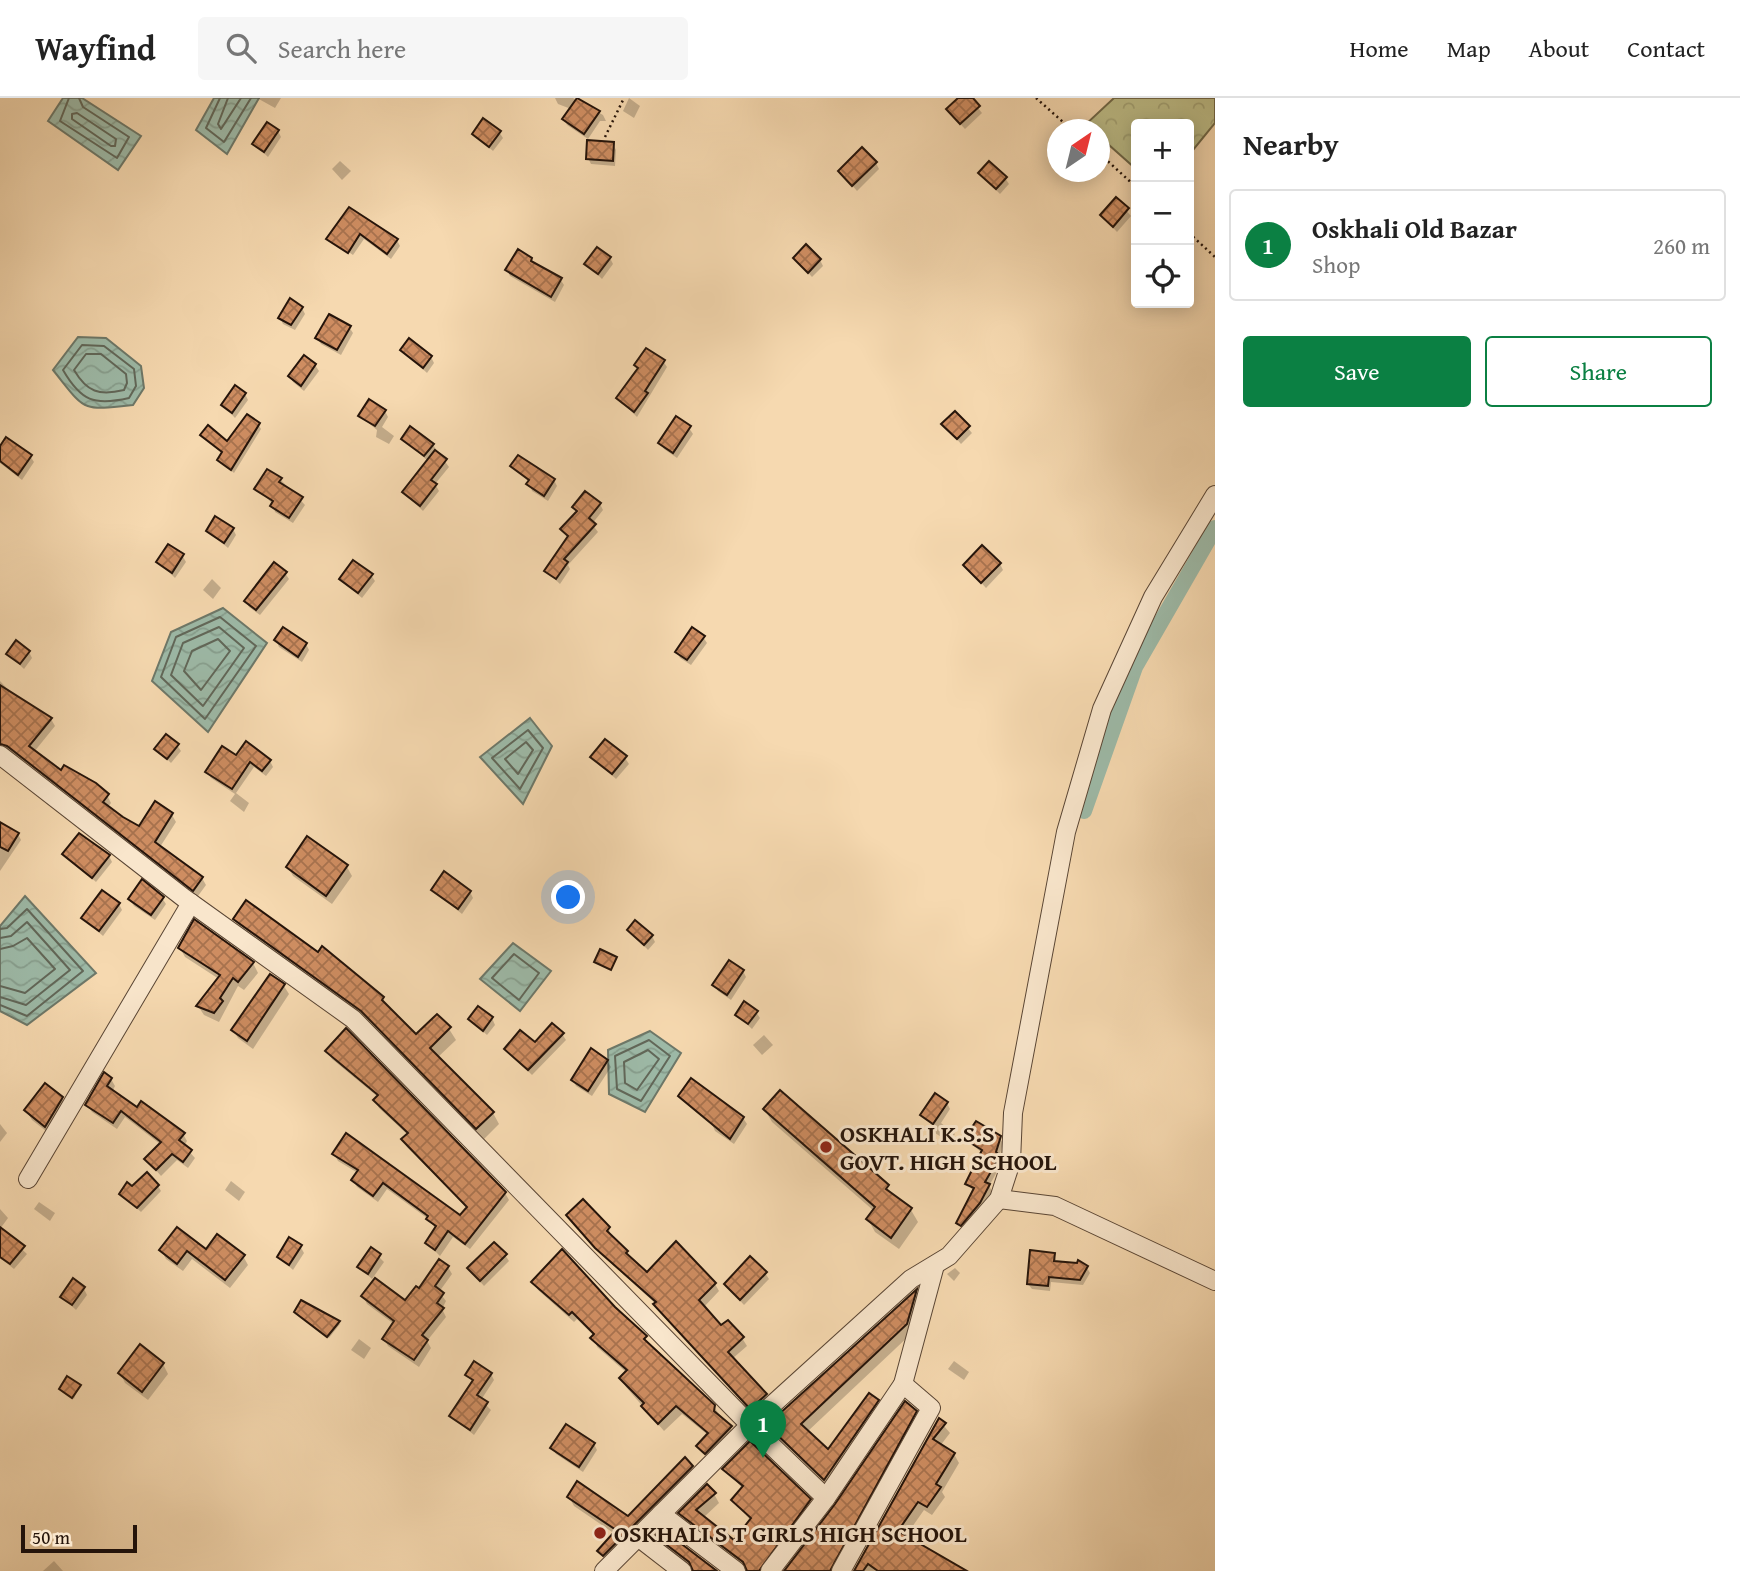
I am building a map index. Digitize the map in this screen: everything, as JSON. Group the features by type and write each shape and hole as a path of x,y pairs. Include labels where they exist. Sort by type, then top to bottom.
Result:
{"street":[{"path":"604,1571 750,1425 911,1279 949,1256 999,1199 1012,1162 1013,1113 1066,832 1102,709 1153,597 1215,495"},
{"path":"0,755 191,903 353,1019 750,1425 826,1498"},
{"path":"28,1179 191,903"},
{"path":"999,1199 1055,1206 1215,1281"},
{"path":"771,1571 826,1498 903,1384 935,1265"},
{"path":"841,1571 931,1408 903,1384"},
{"path":"661,1514 736,1571"},
{"path":"638,1537 682,1571"}],"path":[{"path":"605,136 624,98"},
{"path":"1036,98 1060,119"},
{"path":"1110,163 1131,182"},
{"path":"1194,238 1215,257"}],"green space":[{"path":"1114,98 1215,98 1215,123 1194,149 1194,119 1131,119 1131,165 1110,146 1110,119 1091,119"}],"water":[{"path":"63,98 82,98 141,136 118,170 48,121"},
{"path":"214,98 259,98 227,154 196,130"},
{"path":"78,337 106,338 141,366 144,388 133,405 103,408 86,405 64,384 53,370"},
{"path":"223,608 267,643 208,732 152,681 171,632"},
{"path":"530,718 552,746 523,804 480,757"},
{"path":"25,896 96,973 27,1025 0,1011 0,926"},
{"path":"513,943 551,971 520,1011 480,979"},
{"path":"650,1031 681,1053 645,1112 609,1094 608,1050"}],"building":[{"path":"577,98 600,111 584,134 562,119"},
{"path":"958,98 973,98 980,106 960,124 946,109"},
{"path":"483,118 501,131 489,147 472,134"},
{"path":"267,122 279,130 264,152 252,144"},
{"path":"587,140 614,142 613,161 586,159"},
{"path":"862,147 877,162 852,186 838,171"},
{"path":"989,161 1007,177 996,189 978,173"},
{"path":"1116,197 1129,208 1113,227 1100,215"},
{"path":"349,207 398,239 387,254 360,234 348,253 326,239"},
{"path":"806,244 821,259 808,273 793,258"},
{"path":"597,247 611,257 598,274 584,264"},
{"path":"518,249 532,258 531,261 562,278 551,297 505,270"},
{"path":"290,298 303,307 291,325 278,318"},
{"path":"329,314 351,326 337,350 315,338"},
{"path":"409,338 432,356 423,368 400,350"},
{"path":"646,348 665,360 645,391 648,393 634,412 616,398 638,368 634,365"},
{"path":"304,355 316,364 301,386 288,376"},
{"path":"235,385 246,393 232,413 221,405"},
{"path":"369,399 386,410 375,426 358,416"},
{"path":"955,411 970,426 957,439 941,424"},
{"path":"247,414 260,423 231,470 217,460 222,452 200,435 208,425 227,441"},
{"path":"676,416 691,426 673,453 658,443"},
{"path":"410,426 434,444 424,456 401,439"},
{"path":"6,437 32,455 18,475 0,461 0,446"},
{"path":"435,450 447,459 431,480 437,484 420,506 402,492"},
{"path":"518,455 555,479 544,496 526,484 529,480 510,466"},
{"path":"267,469 282,478 279,482 303,497 289,518 270,506 273,501 254,489"},
{"path":"585,491 601,503 589,518 596,524 564,559 568,562 556,579 544,571 568,536 560,529 577,511 572,507"},
{"path":"215,516 234,528 224,543 206,531"},
{"path":"168,544 184,554 172,573 156,562"},
{"path":"982,545 1001,563 981,583 963,565"},
{"path":"353,560 373,574 358,593 339,579"},
{"path":"274,562 287,572 256,610 244,601"},
{"path":"283,627 307,643 298,657 274,640"},
{"path":"692,627 705,636 687,660 675,652"},
{"path":"16,640 30,651 20,664 6,654"},
{"path":"0,685 52,718 29,746 61,770 64,765 96,783 109,794 103,802 123,817 139,826 155,801 173,813 155,842 203,877 193,891 7,746 0,744"},
{"path":"166,734 179,744 167,759 154,749"},
{"path":"605,739 627,756 612,774 590,757"},
{"path":"246,741 271,760 262,771 250,762 232,789 205,772 222,746 236,755"},
{"path":"0,822 19,833 8,851 0,847"},
{"path":"79,833 110,855 92,878 62,854"},
{"path":"307,836 348,865 326,896 286,867"},
{"path":"444,871 471,891 458,909 431,890"},
{"path":"142,879 164,897 151,915 128,899"},
{"path":"102,890 120,903 99,931 81,918"},
{"path":"246,900 318,952 322,946 384,997 382,1000 416,1034 437,1014 451,1027 430,1048 494,1112 476,1129 361,1011 233,919"},
{"path":"194,919 254,962 238,982 233,978 220,998 223,1001 214,1013 196,1006 220,975 178,948"},
{"path":"635,920 653,935 644,945 627,930"},
{"path":"600,949 617,957 611,970 594,962"},
{"path":"729,960 744,970 727,995 712,985"},
{"path":"270,974 285,984 247,1041 231,1030"},
{"path":"744,1001 758,1011 748,1024 735,1015"},
{"path":"478,1006 493,1017 483,1031 468,1019"},
{"path":"552,1023 564,1033 528,1070 504,1049 520,1030 535,1042"},
{"path":"346,1028 506,1192 465,1244 448,1231 435,1250 425,1243 436,1226 426,1219 428,1216 383,1183 373,1196 351,1180 358,1170 332,1154 346,1133 460,1215 467,1207 401,1139 408,1133 373,1100 378,1095 325,1051"},
{"path":"591,1048 608,1060 588,1091 571,1080"},
{"path":"104,1072 112,1078 107,1086 137,1107 141,1101 185,1133 179,1140 192,1150 183,1162 172,1154 156,1170 144,1159 161,1142 121,1111 113,1123 85,1105"},
{"path":"691,1078 744,1117 730,1139 678,1096"},
{"path":"45,1083 63,1097 45,1127 24,1110"},
{"name":"OSKHALI K.S.S GOVT. HIGH SCHOOL","path":"780,1090 889,1185 886,1189 912,1208 891,1238 866,1219 875,1207 763,1109"},
{"path":"935,1093 948,1102 933,1124 920,1115"},
{"path":"976,1121 1001,1136 996,1152 1000,1156 985,1182 990,1184 980,1203 961,1226 956,1223 974,1188 965,1184 982,1150 964,1139"},
{"path":"147,1172 159,1185 137,1208 119,1194 127,1182 132,1186"},
{"path":"583,1199 610,1227 607,1231 628,1251 626,1253 647,1272 676,1241 716,1283 699,1300 721,1325 728,1320 744,1337 728,1352 767,1394 750,1409 653,1304 656,1302 595,1248 566,1215"},
{"path":"0,1227 25,1246 10,1264 0,1257"},
{"path":"177,1227 206,1249 217,1234 245,1255 225,1280 187,1251 177,1264 159,1250"},
{"path":"289,1237 302,1245 289,1265 277,1257"},
{"path":"494,1242 507,1254 480,1281 467,1268"},
{"path":"371,1247 381,1254 368,1274 357,1267"},
{"path":"562,1249 615,1307 647,1336 644,1339 715,1405 714,1411 732,1426 705,1454 696,1446 708,1433 676,1406 658,1424 641,1406 644,1403 619,1378 627,1370 590,1338 594,1334 572,1312 569,1315 531,1282"},
{"path":"1030,1250 1055,1253 1054,1261 1077,1263 1078,1260 1088,1266 1080,1280 1049,1277 1048,1286 1027,1284"},
{"path":"750,1256 767,1272 740,1300 724,1284"},
{"path":"439,1259 449,1266 435,1286 444,1293 437,1303 444,1308 422,1335 428,1340 414,1360 382,1339 394,1321 361,1296 375,1278 405,1300 416,1286 419,1288"},
{"path":"73,1278 85,1287 72,1305 60,1297"},
{"path":"917,1289 907,1324 801,1424 828,1449 869,1393 879,1400 824,1480 767,1425"},
{"path":"301,1300 340,1321 327,1337 294,1312"},
{"path":"140,1344 164,1363 142,1392 118,1373"},
{"path":"474,1361 492,1373 477,1395 488,1402 470,1430 449,1416 473,1380 465,1375"},
{"path":"67,1376 81,1385 72,1398 59,1389"},
{"path":"905,1401 917,1411 830,1571 784,1571 835,1504"},
{"path":"939,1418 946,1423 933,1439 955,1453 936,1484 941,1487 927,1507 918,1502 898,1531 967,1571 878,1571 868,1564 863,1571 854,1571"},
{"path":"566,1424 595,1443 579,1467 550,1448"},
{"path":"750,1441 811,1499 759,1571 747,1571 743,1562 678,1513 707,1484 716,1493 696,1510 734,1540 751,1518 731,1500 743,1486 722,1469"},
{"path":"685,1457 693,1466 603,1556 597,1551 616,1530 567,1497 577,1481 628,1516"},
{"path":"662,1529 717,1571 693,1571 689,1562 655,1536"}],"waterway":[{"path":"1084,811 1135,667 1215,528"}],"place":[{"name":"OSKHALI K.S.S GOVT. HIGH SCHOOL","path":"826,1147"},
{"name":"Oskhali Old Bazar","path":"763,1458"},
{"name":"OSKHALI S T GIRLS HIGH SCHOOL","path":"600,1533"}]}
